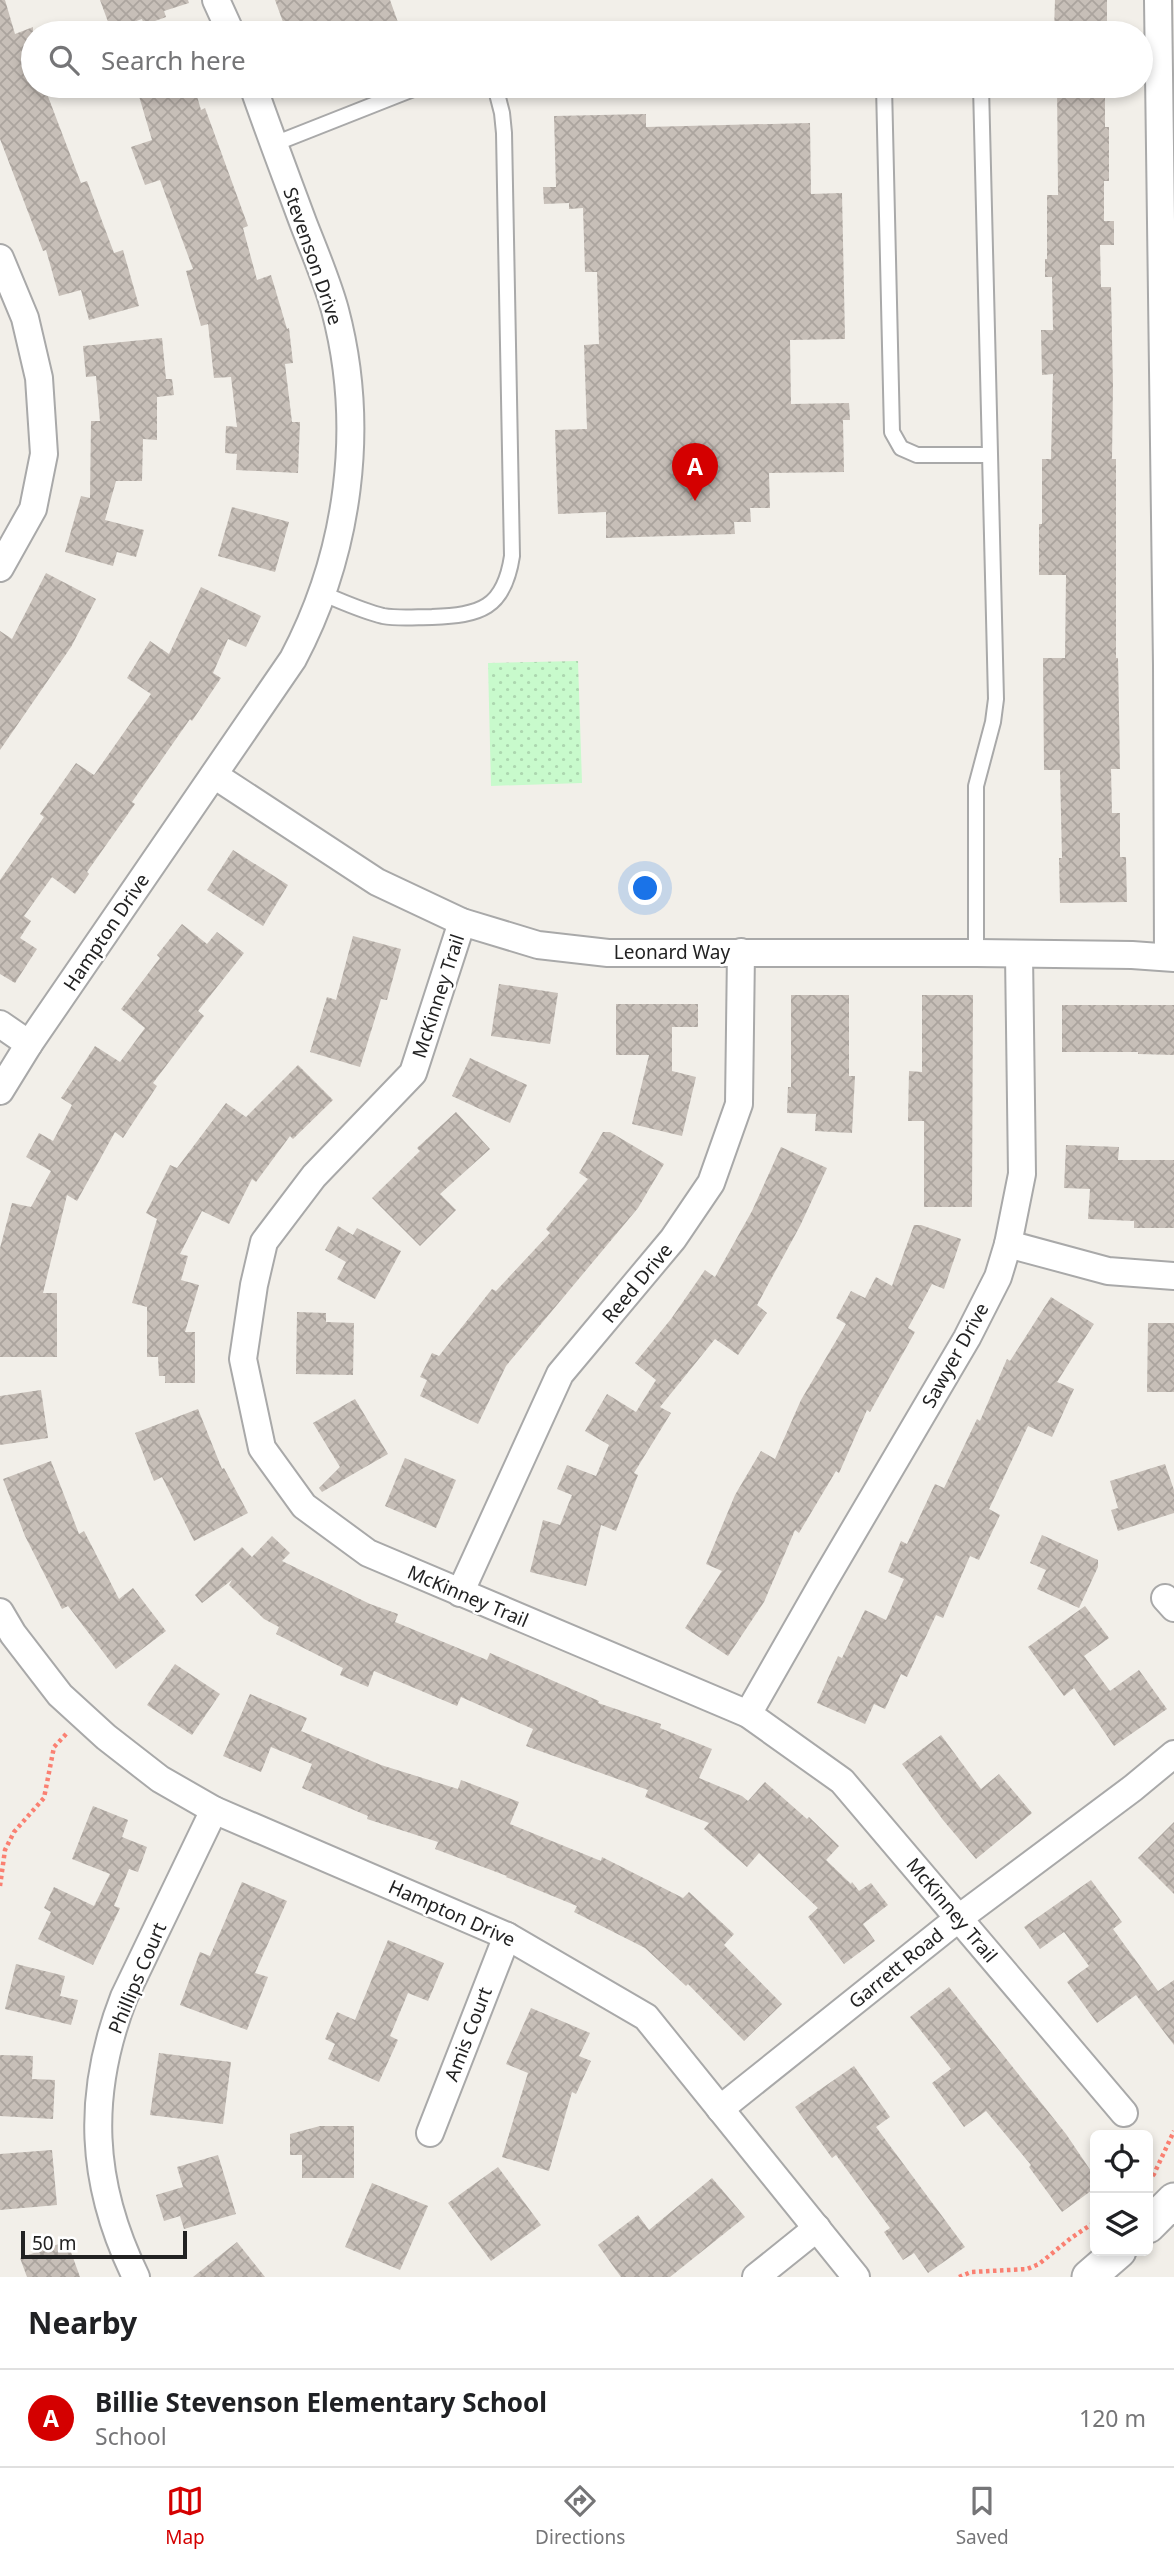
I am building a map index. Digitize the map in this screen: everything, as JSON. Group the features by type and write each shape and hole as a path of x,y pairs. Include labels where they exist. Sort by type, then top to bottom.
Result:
{"street":[{"path":"216,0 226,21"},
{"path":"1158,0 1168,76 1171,957"},
{"name":"Stevenson Drive","path":"214,775 293,659 308,631 340,530 346,500 350,438 347,369 331,298 257,98"},
{"path":"0,258 25,318 36,366 44,454 33,509 0,568"},
{"name":"Leonard Way","path":"214,775 353,868 462,922 538,945 608,953 976,953 1171,957"},
{"name":"Hampton Drive","path":"0,1091 29,1044 214,775"},
{"name":"McKinney Trail","path":"462,922 413,1073 314,1176 264,1242 254,1285 243,1359 262,1448 304,1506 368,1553 748,1714 842,1781 1124,2113"},
{"name":"Reed Drive","path":"460,1593 560,1374 673,1240 711,1183 739,1104 741,952"},
{"name":"Sawyer Drive","path":"748,1714 967,1338 998,1278 1022,1174 1019,954"},
{"path":"0,1024 29,1044"},
{"path":"1008,1244 1108,1271 1174,1276"},
{"name":"Hampton Drive","path":"0,1612 40,1671 60,1695 159,1779 214,1810 507,1936 646,2017 856,2277"},
{"name":"Garrett Road","path":"720,2109 959,1918 1133,1788 1174,1754"},
{"name":"Phillips Court","path":"136,2277 121,2245 103,2189 99,2134 103,2069 124,1997 214,1810"},
{"name":"Amis Court","path":"430,2133 507,1936"},
{"path":"1153,2221 1174,2200"},
{"path":"756,2277 817,2228"},
{"path":"1089,2277 1113,2256"}],"lane":[{"path":"274,144 391,98"},
{"path":"321,593 383,615 402,618 464,615 482,610 503,590 509,574 512,556 504,133 498,98"},
{"path":"884,98 892,432 901,447 917,455 989,455"},
{"path":"976,953 976,786 993,722 996,699 981,98"}],"path":[{"path":"0,1886 5,1850 14,1832 44,1798 54,1747 83,1716"},
{"path":"1153,2175 1174,2131"},
{"path":"959,2277 971,2272 1027,2269 1039,2264 1090,2225"}],"green space":[{"path":"578,661 582,783 491,786 488,663"}],"building":[{"path":"0,0 5,0 15,34 21,32 21,98 49,98 81,183 87,181 114,253 123,250 139,306 89,320 81,290 59,296 46,250 43,251 0,139"},
{"path":"100,0 188,0 189,3 164,11 166,17 155,21 108,21"},
{"path":"275,0 390,0 398,21 283,21"},
{"path":"1055,0 1107,0 1107,21 1054,21"},
{"path":"140,98 198,98 201,110 205,108 248,226 243,228 257,280 271,275 287,329 289,328 293,363 285,364 292,422 300,422 298,473 236,470 237,454 225,453 226,426 237,427 231,377 214,378 208,324 201,326 186,271 193,269 160,180 145,185 131,147 152,140"},
{"path":"1057,98 1105,98 1105,127 1109,127 1109,181 1104,181 1104,221 1114,221 1114,245 1100,245 1101,287 1111,287 1112,459 1116,459 1116,658 1120,769 1111,769 1112,813 1120,813 1120,857 1126,857 1127,902 1060,903 1060,770 1044,770 1043,658 1065,658 1066,575 1039,575 1042,459 1051,459 1053,374 1042,375 1041,330 1053,330 1052,277 1045,277 1047,195 1058,195"},
{"path":"646,114 646,127 810,123 811,194 842,193 845,339 790,340 791,404 849,403 850,420 843,420 844,472 769,473 770,508 750,508 751,522 734,522 735,534 606,538 606,512 558,514 555,430 587,429 584,345 599,344 597,272 585,272 583,208 569,209 569,203 544,204 543,187 556,187 554,116"},
{"path":"162,338 166,379 172,379 174,395 157,397 157,440 143,439 142,481 116,481 105,520 144,530 136,557 117,552 113,566 65,552 81,496 90,498 91,421 100,421 96,376 86,377 83,346"},
{"path":"232,507 289,522 275,572 218,556"},
{"path":"46,573 96,599 71,647 0,750 0,631 12,639"},
{"path":"201,587 261,616 246,647 228,639 213,673 221,678 132,802 135,804 87,872 89,874 75,894 52,877 24,916 31,921 20,938 37,949 15,983 0,974 0,880 44,817 40,814 76,763 94,775 151,694 127,678 150,641 169,654"},
{"path":"233,850 288,885 263,926 207,890"},
{"path":"182,924 207,944 217,932 244,953 198,1011 204,1016 153,1083 157,1086 123,1138 115,1132 77,1201 67,1195 43,1293 57,1293 57,1357 0,1357 0,1248 12,1203 31,1207 51,1171 26,1157 39,1133 53,1141 72,1105 61,1098 95,1046 120,1062 145,1028 121,1009 160,958 157,955"},
{"path":"353,936 401,949 387,1000 381,999 360,1067 310,1052 327,997 336,1000"},
{"path":"499,984 558,993 550,1044 491,1036"},
{"path":"791,995 849,995 849,1076 855,1076 852,1133 815,1131 816,1114 787,1113 788,1087 791,1087"},
{"path":"922,995 973,995 972,1207 924,1207 924,1121 908,1121 909,1071 922,1072"},
{"path":"616,1004 698,1004 698,1027 672,1027 672,1071 696,1077 682,1136 632,1124 649,1055 616,1055"},
{"path":"1062,1005 1174,1005 1174,1055 1062,1052"},
{"path":"470,1058 527,1085 510,1123 452,1096"},
{"path":"298,1065 333,1100 293,1139 290,1136 256,1182 252,1179 229,1224 202,1211 180,1254 188,1256 181,1280 199,1285 185,1332 195,1332 195,1383 165,1383 165,1376 159,1376 158,1357 147,1357 147,1307 132,1303 157,1219 146,1213 170,1165 177,1168 226,1103 246,1117"},
{"path":"456,1112 490,1149 440,1194 456,1210 420,1246 372,1198 420,1151 417,1148"},
{"path":"603,1132 610,1132 664,1164 638,1208 506,1366 478,1424 420,1396 427,1380 420,1377 432,1353 439,1356 492,1289 496,1291 550,1233 546,1229 588,1179 579,1173"},
{"path":"1066,1145 1119,1147 1118,1160 1174,1160 1174,1228 1134,1228 1134,1221 1088,1219 1090,1189 1064,1188"},
{"path":"781,1147 827,1168 800,1226 757,1305 767,1313 738,1355 715,1339 660,1407 671,1413 634,1473 638,1475 616,1531 601,1525 586,1586 530,1572 543,1520 560,1525 572,1495 557,1489 567,1465 596,1476 609,1445 585,1431 607,1394 636,1412 656,1380 635,1363 671,1319 705,1270 715,1277 752,1211"},
{"path":"914,1225 961,1239 944,1289 932,1284 908,1328 915,1332 870,1412 867,1410 839,1473 836,1471 799,1533 795,1530 764,1602 728,1656 685,1628 722,1571 706,1564 735,1495 761,1451 775,1459 801,1400 846,1324 836,1318 851,1291 865,1298 876,1277 892,1286"},
{"path":"338,1226 353,1235 357,1228 401,1251 375,1299 337,1279 346,1262 325,1250"},
{"path":"1051,1297 1094,1324 1057,1382 1074,1389 1052,1437 1028,1426 989,1509 1000,1515 979,1560 970,1556 943,1618 936,1615 907,1677 901,1674 885,1709 874,1704 865,1724 817,1703 838,1656 842,1658 865,1610 886,1620 904,1579 888,1572 901,1541 907,1544 935,1484 944,1488 977,1419 980,1421 1007,1359 1010,1361"},
{"path":"297,1312 326,1313 326,1322 354,1323 353,1375 296,1374"},
{"path":"1148,1323 1174,1323 1174,1392 1147,1392"},
{"path":"41,1390 48,1438 0,1445 0,1396"},
{"path":"355,1399 388,1454 322,1492 319,1488 340,1467 313,1423"},
{"path":"198,1409 222,1469 224,1468 248,1513 194,1541 162,1477 154,1481 135,1433"},
{"path":"405,1458 456,1480 436,1528 385,1506"},
{"path":"51,1461 79,1534 84,1531 119,1599 133,1588 166,1631 116,1669 68,1606 62,1609 25,1536 3,1479"},
{"path":"1165,1464 1174,1490 1174,1513 1118,1531 1111,1510 1118,1508 1110,1481"},
{"path":"1042,1535 1098,1560 1098,1567 1079,1608 1037,1589 1046,1570 1030,1563"},
{"path":"272,1536 290,1553 282,1561 370,1604 398,1614 395,1622 487,1660 490,1653 599,1701 598,1703 661,1724 660,1728 712,1749 699,1778 748,1801 765,1782 807,1819 809,1817 839,1846 826,1860 859,1891 871,1883 888,1905 863,1924 875,1941 844,1964 808,1917 818,1908 759,1853 747,1867 704,1829 709,1823 645,1797 648,1790 526,1746 533,1729 461,1697 457,1706 374,1671 368,1687 340,1675 343,1668 276,1634 279,1627 264,1619 229,1585 232,1580 202,1603 195,1595 242,1547 252,1557"},
{"path":"1085,1606 1109,1638 1084,1656 1110,1691 1139,1670 1167,1709 1114,1746 1074,1688 1064,1696 1028,1647"},
{"path":"175,1664 220,1694 192,1735 147,1705"},
{"path":"250,1694 307,1718 301,1731 381,1765 458,1789 461,1780 519,1802 510,1824 601,1861 602,1857 683,1898 689,1892 734,1934 724,1945 782,2004 744,2041 688,1984 686,1986 645,1948 574,1912 577,1906 435,1849 438,1842 367,1819 368,1816 302,1788 312,1764 271,1747 261,1772 223,1756"},
{"path":"941,1735 981,1789 999,1774 1032,1813 976,1859 902,1764"},
{"path":"93,1806 128,1820 122,1837 147,1847 138,1872 129,1869 114,1906 120,1908 93,1965 38,1939 51,1912 44,1908 54,1887 94,1906 110,1874 72,1859"},
{"path":"1174,1822 1174,1894 1138,1858"},
{"path":"1091,1880 1122,1922 1113,1929 1158,1991 1174,1980 1174,2045 1136,1995 1097,2023 1067,1982 1089,1966 1064,1932 1040,1949 1024,1927"},
{"path":"242,1882 287,1901 255,1973 268,1977 247,2030 180,2005 200,1952 210,1956"},
{"path":"388,1940 444,1963 428,2001 408,1993 390,2036 398,2040 379,2082 328,2059 335,2044 325,2039 337,2012 355,2020"},
{"path":"16,1964 65,1976 60,1996 78,2000 71,2025 5,2009"},
{"path":"949,1987 1066,2134 1090,2170 1090,2192 1062,2212 1029,2167 1031,2165 986,2111 964,2127 932,2083 951,2069 910,2017"},
{"path":"531,2008 590,2033 579,2056 591,2061 576,2094 572,2092 549,2171 502,2157 528,2073 506,2064"},
{"path":"159,2053 231,2062 223,2124 150,2115"},
{"path":"0,2055 33,2056 32,2079 55,2080 53,2119 0,2116"},
{"path":"854,2066 890,2117 876,2127 965,2247 928,2273 914,2253 903,2260 884,2232 890,2228 836,2155 832,2158 795,2107"},
{"path":"320,2126 354,2126 354,2178 302,2178 302,2155 290,2155 290,2134"},
{"path":"52,2150 57,2205 0,2210 0,2154"},
{"path":"218,2155 236,2214 184,2229 180,2216 164,2221 156,2195 183,2187 177,2167"},
{"path":"498,2167 541,2225 491,2261 448,2203"},
{"path":"712,2178 745,2217 670,2277 621,2277 598,2245 638,2215 649,2230"},
{"path":"372,2183 428,2206 400,2270 345,2247"},
{"path":"67,2241 80,2277 27,2277 20,2258"},
{"path":"237,2242 265,2277 193,2277"}],"place":[{"name":"Billie Stevenson Elementary School","path":"695,501"}]}
